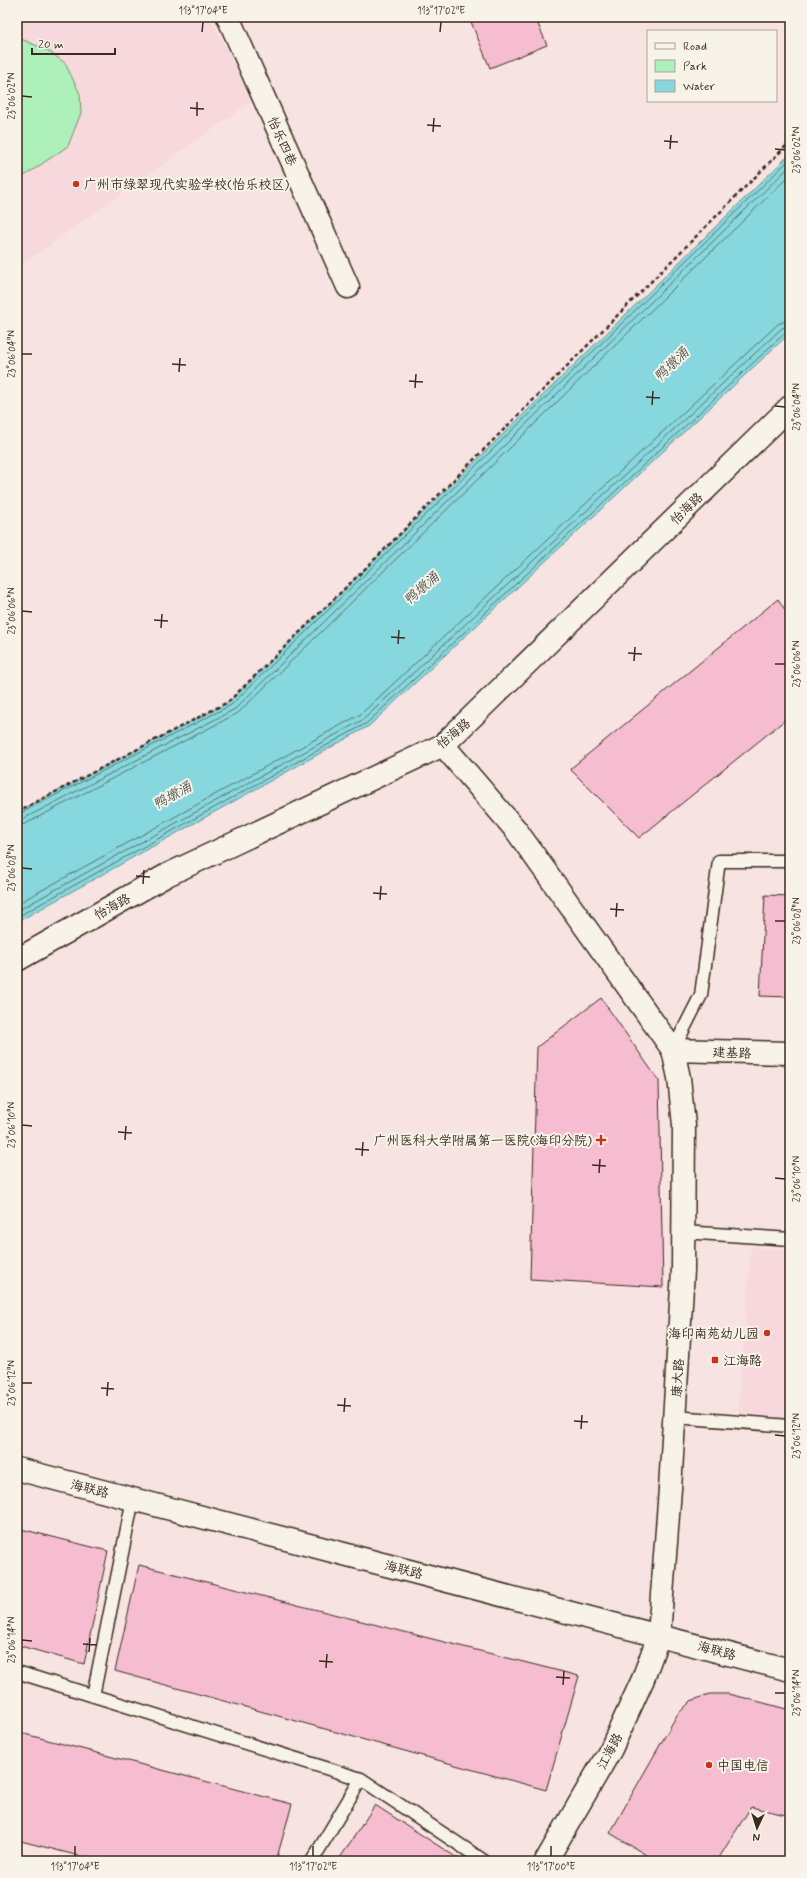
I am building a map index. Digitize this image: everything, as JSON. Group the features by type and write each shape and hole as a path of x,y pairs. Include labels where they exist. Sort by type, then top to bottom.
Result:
{"street":[{"name":"怡乐四巷","path":"228,17 348,287"},
{"name":"怡海路","path":"17,960 167,875 443,745 790,407"},
{"path":"443,745 516,830 673,1050"},
{"name":"建基路","path":"673,1050 790,1053"},
{"name":"康大路","path":"658,1634 681,1325 684,1125 679,1078 673,1050"},
{"name":"海联路","path":"17,1469 658,1634 790,1670"},
{"name":"江海路","path":"546,1861 611,1749 643,1679 658,1634"}],"lane":[{"path":"673,1050 701,995 720,861 790,861"},
{"path":"683,1232 790,1239"},
{"path":"675,1417 790,1426"},
{"path":"93,1696 133,1499"},
{"path":"17,1672 361,1779 484,1861"},
{"path":"312,1861 361,1779"}],"path":[{"path":"17,812 228,702 372,562 790,142"}],"shaded area":[{"name":"广州市绿翠现代实验学校(怡乐校区)","path":"17,17 210,17 252,101 17,268"},
{"name":"海印南苑幼儿园","path":"751,1247 790,1250 790,1420 738,1416"}],"green space":[{"path":"21,39 47,50 65,63 80,94 81,113 68,146 17,181 17,40"}],"water":[{"name":"鸭墩涌","path":"790,154 790,333 369,726 17,922 17,812 229,702"}],"building":[{"path":"469,17 499,17 501,21 511,17 535,17 547,45 490,68"},
{"path":"778,599 790,618 790,716 639,838 570,769"},
{"path":"765,895 790,896 790,997 760,996"},
{"path":"601,998 659,1081 663,1287 530,1279 537,1047"},
{"path":"17,1528 108,1551 84,1664 17,1645"},
{"path":"139,1565 579,1676 546,1790 115,1671"},
{"path":"709,1694 728,1694 790,1710 790,1816 751,1807 717,1861 656,1861 610,1833 677,1715 691,1701"},
{"path":"17,1732 292,1804 276,1861 99,1861 17,1840"},
{"path":"375,1805 462,1861 338,1861"}],"place":[{"name":"广州市绿翠现代实验学校(怡乐校区)","path":"76,184"},
{"name":"广州医科大学附属第一医院(海印分院)","path":"601,1140"},
{"name":"海印南苑幼儿园","path":"767,1333"},
{"name":"江海路","path":"715,1360"},
{"name":"中国电信","path":"709,1765"}]}
